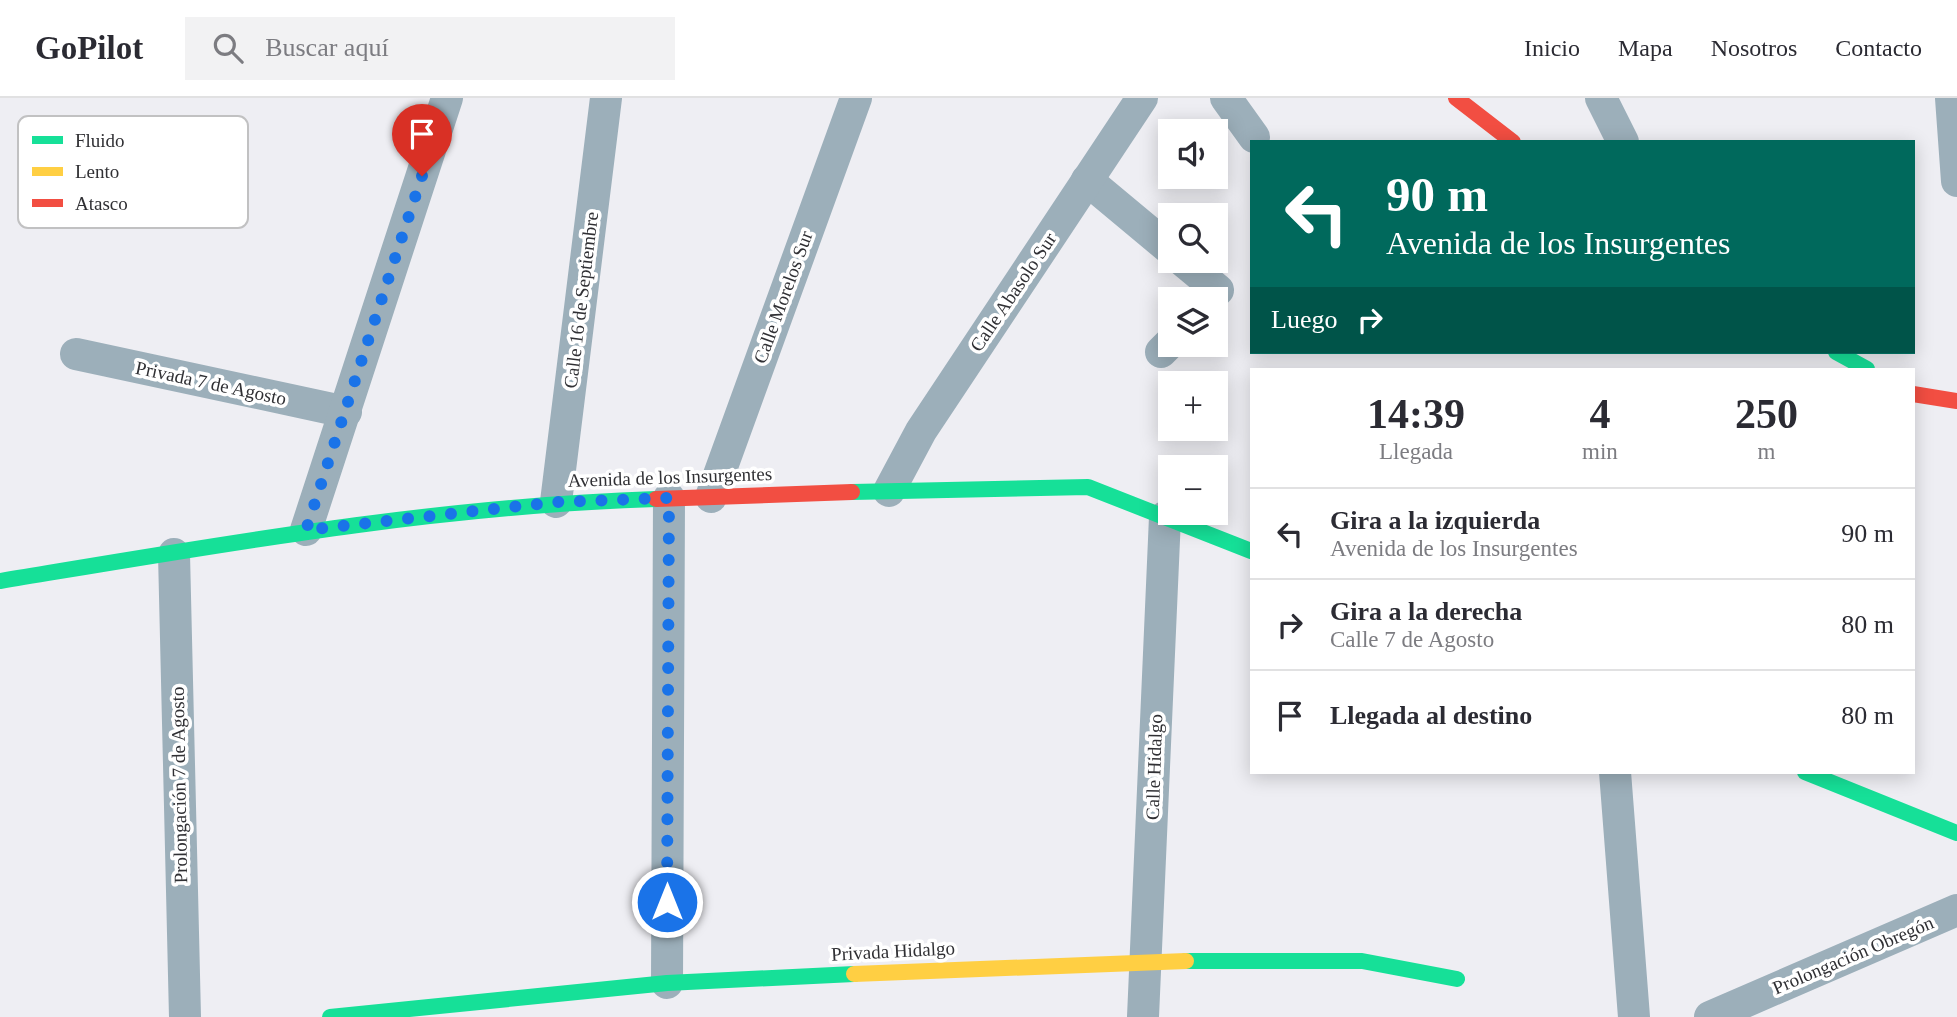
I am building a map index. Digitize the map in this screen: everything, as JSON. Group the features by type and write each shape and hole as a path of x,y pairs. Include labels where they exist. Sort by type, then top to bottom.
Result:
{"street":[{"path":"306,530 447,98"},
{"name":"Calle 16 de Septiembre","path":"556,502 606,98"},
{"name":"Calle Morelos Sur","path":"711,497 856,98"},
{"name":"Calle Abasolo Sur","path":"889,491 921,430 1142,98"},
{"path":"1226,98 1254,137"},
{"path":"1456,98 1510,140"},
{"path":"1601,98 1622,140"},
{"path":"1951,98 1957,181"},
{"path":"1087,180 1158,239"},
{"path":"1197,273 1214,287"},
{"name":"Privada 7 de Agosto","path":"76,354 346,412"},
{"path":"1840,354 1865,368"},
{"path":"1915,394 1957,401"},
{"name":"Avenida de los Insurgentes","path":"0,581 306,530 556,502 1088,487 1158,514"},
{"path":"667,982 669,498"},
{"name":"Calle Hidalgo","path":"1143,1017 1165,525"},
{"name":"Avenida de los Insurgentes","path":"1185,525 1250,551"},
{"name":"Prolongación 7 de Agosto","path":"174,554 185,1017"},
{"path":"1615,774 1634,1017"},
{"path":"1810,774 1957,833"},
{"name":"Prolongación Obregón","path":"1710,1017 1957,910"},
{"name":"Privada Hidalgo","path":"330,1017 667,982 1146,961 1362,961 1457,979"}],"traffic: fast":[{"path":"1840,354 1865,368"},
{"path":"852,492 1088,487 1250,551"},
{"path":"0,581 327,529 491,510 656,499"},
{"path":"1810,774 1957,833"},
{"path":"1186,961 1362,961 1457,979"},
{"path":"330,1017 667,983 854,974"}],"traffic: slow":[{"path":"854,974 1186,961"}],"traffic: jam":[{"path":"1456,98 1510,140"},
{"path":"1915,394 1957,401"},
{"path":"656,499 852,492"}],"route":[{"path":"422,176 306,530 556,502 669,498 667,902"}]}
